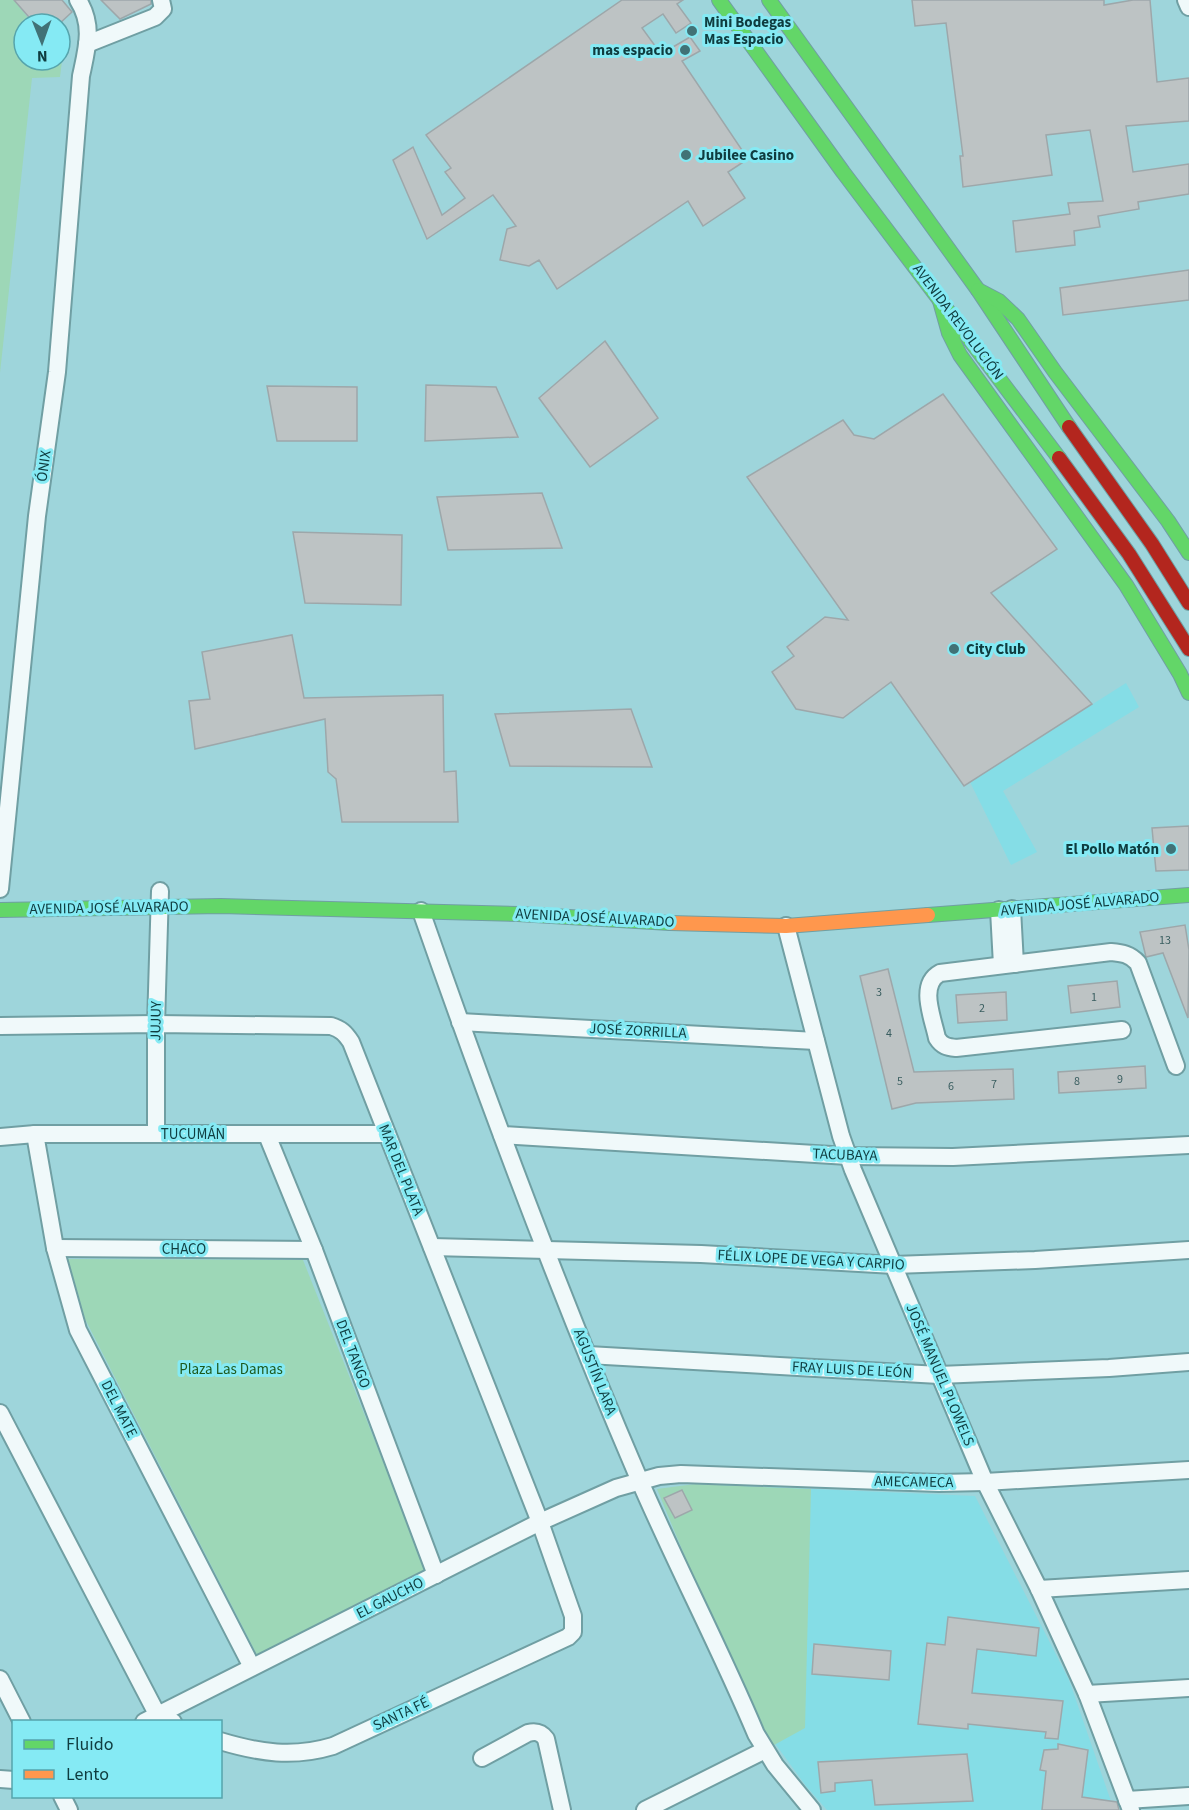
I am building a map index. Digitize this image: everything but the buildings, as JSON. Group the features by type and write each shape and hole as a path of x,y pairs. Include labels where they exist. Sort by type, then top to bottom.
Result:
{"street":[{"name":"ÓNIX","path":"4,893 37,516 57,372 81,76 87,44 87,16 78,0"},
{"name":"AVENIDA REVOLUCIÓN","path":"719,0 830,154 1018,401 1129,554 1189,649"},
{"name":"AVENIDA REVOLUCIÓN","path":"769,0 978,290 1041,387 1152,544 1189,603"},
{"path":"1186,0 1189,7"},
{"path":"87,44 155,17 162,5"},
{"path":"978,290 999,301 1018,319 1055,372 1168,521 1189,554"},
{"path":"939,298 949,333 960,355 1126,585 1189,693"},
{"name":"AVENIDA JOSÉ ALVARADO","path":"1117,887 1189,881"},
{"name":"AVENIDA JOSÉ ALVARADO","path":"326,895 518,914 711,925 1049,892"},
{"name":"AVENIDA JOSÉ ALVARADO","path":"714,910 785,917 1006,909 1189,895"},
{"name":"AVENIDA JOSÉ ALVARADO","path":"0,910 160,896 221,906 609,906"},
{"name":"JUJUY","path":"156,1134 156,1024 160,896"},
{"name":"AGUSTÍN LARA","path":"421,905 460,1022 544,1249 639,1480 765,1750 812,1810"},
{"path":"1006,909 1009,964"},
{"name":"JOSÉ MANUEL PLOWELS","path":"785,917 848,1156 986,1482 1039,1589 1087,1694 1129,1805"},
{"path":"1122,1030 956,1048 941,1044 937,1038 928,992 929,984 933,977 940,973 1111,952 1132,956 1138,963 1176,1066"},
{"name":"JOSÉ ZORRILLA","path":"460,1022 816,1041"},
{"name":"MAR DEL PLATA","path":"0,1026 156,1024 331,1026 346,1034 540,1522 573,1617 573,1632"},
{"name":"TUCUMÁN","path":"0,1137 35,1134 387,1134"},
{"name":"DEL MATE","path":"35,1134 55,1248 78,1330 252,1666"},
{"name":"DEL TANGO","path":"267,1135 314,1250 436,1575"},
{"name":"TACUBAYA","path":"502,1135 848,1156 964,1156 1189,1145"},
{"name":"FÉLIX LOPE DE VEGA Y CARPIO","path":"432,1247 701,1254 894,1265 1035,1260 1189,1250"},
{"name":"CHACO","path":"55,1248 314,1250"},
{"name":"FRAY LUIS DE LEÓN","path":"588,1355 939,1375 1109,1368 1189,1362"},
{"path":"0,1413 150,1718"},
{"name":"AMECAMECA","path":"639,1480 690,1474 939,1483 1189,1470"},
{"name":"EL GAUCHO","path":"150,1718 540,1522 639,1480"},
{"path":"1039,1589 1189,1580"},
{"name":"SANTA FÉ","path":"222,1742 252,1750 286,1754 312,1752 333,1746 573,1632"},
{"path":"0,1679 21,1720"},
{"path":"1087,1694 1189,1688"},
{"path":"482,1758 528,1733 535,1731 542,1734 546,1739 562,1810"},
{"path":"645,1810 765,1750"},
{"path":"1129,1805 1189,1796"}],"shaded area":[{"path":"1126,683 1139,707 1003,791 1037,852 1011,865 970,782"},
{"path":"695,1484 975,1496 1069,1680 1114,1810 827,1810 806,1786 771,1738"}],"green space":[{"path":"0,0 14,0 24,12 12,12 12,72 61,72 60,77 32,78 0,373"},
{"name":"Plaza Las Damas","path":"68,1259 303,1260 427,1572 257,1655 85,1319"},
{"path":"695,1484 811,1489 805,1728 765,1750 657,1489"}],"traffic: fast":[{"path":"719,0 843,172 1059,458"},
{"path":"769,0 978,290 1069,427"},
{"path":"978,290 999,301 1018,319 1055,372 1168,521 1189,553"},
{"path":"940,301 949,333 960,355 1126,585 1189,693"},
{"path":"928,915 1189,895"},
{"path":"0,910 221,906 518,914 670,923"}],"traffic: slow":[{"path":"670,923 786,926 928,915"}],"traffic: jam":[{"path":"1069,427 1152,544 1189,603"},
{"path":"1059,458 1129,554 1189,649"}],"place":[{"name":"Mini Bodegas Mas Espacio","path":"692,31"},
{"name":"mas espacio","path":"685,50"},
{"name":"Jubilee Casino","path":"686,155"},
{"name":"City Club","path":"954,649"},
{"name":"El Pollo Matón","path":"1171,849"}]}
